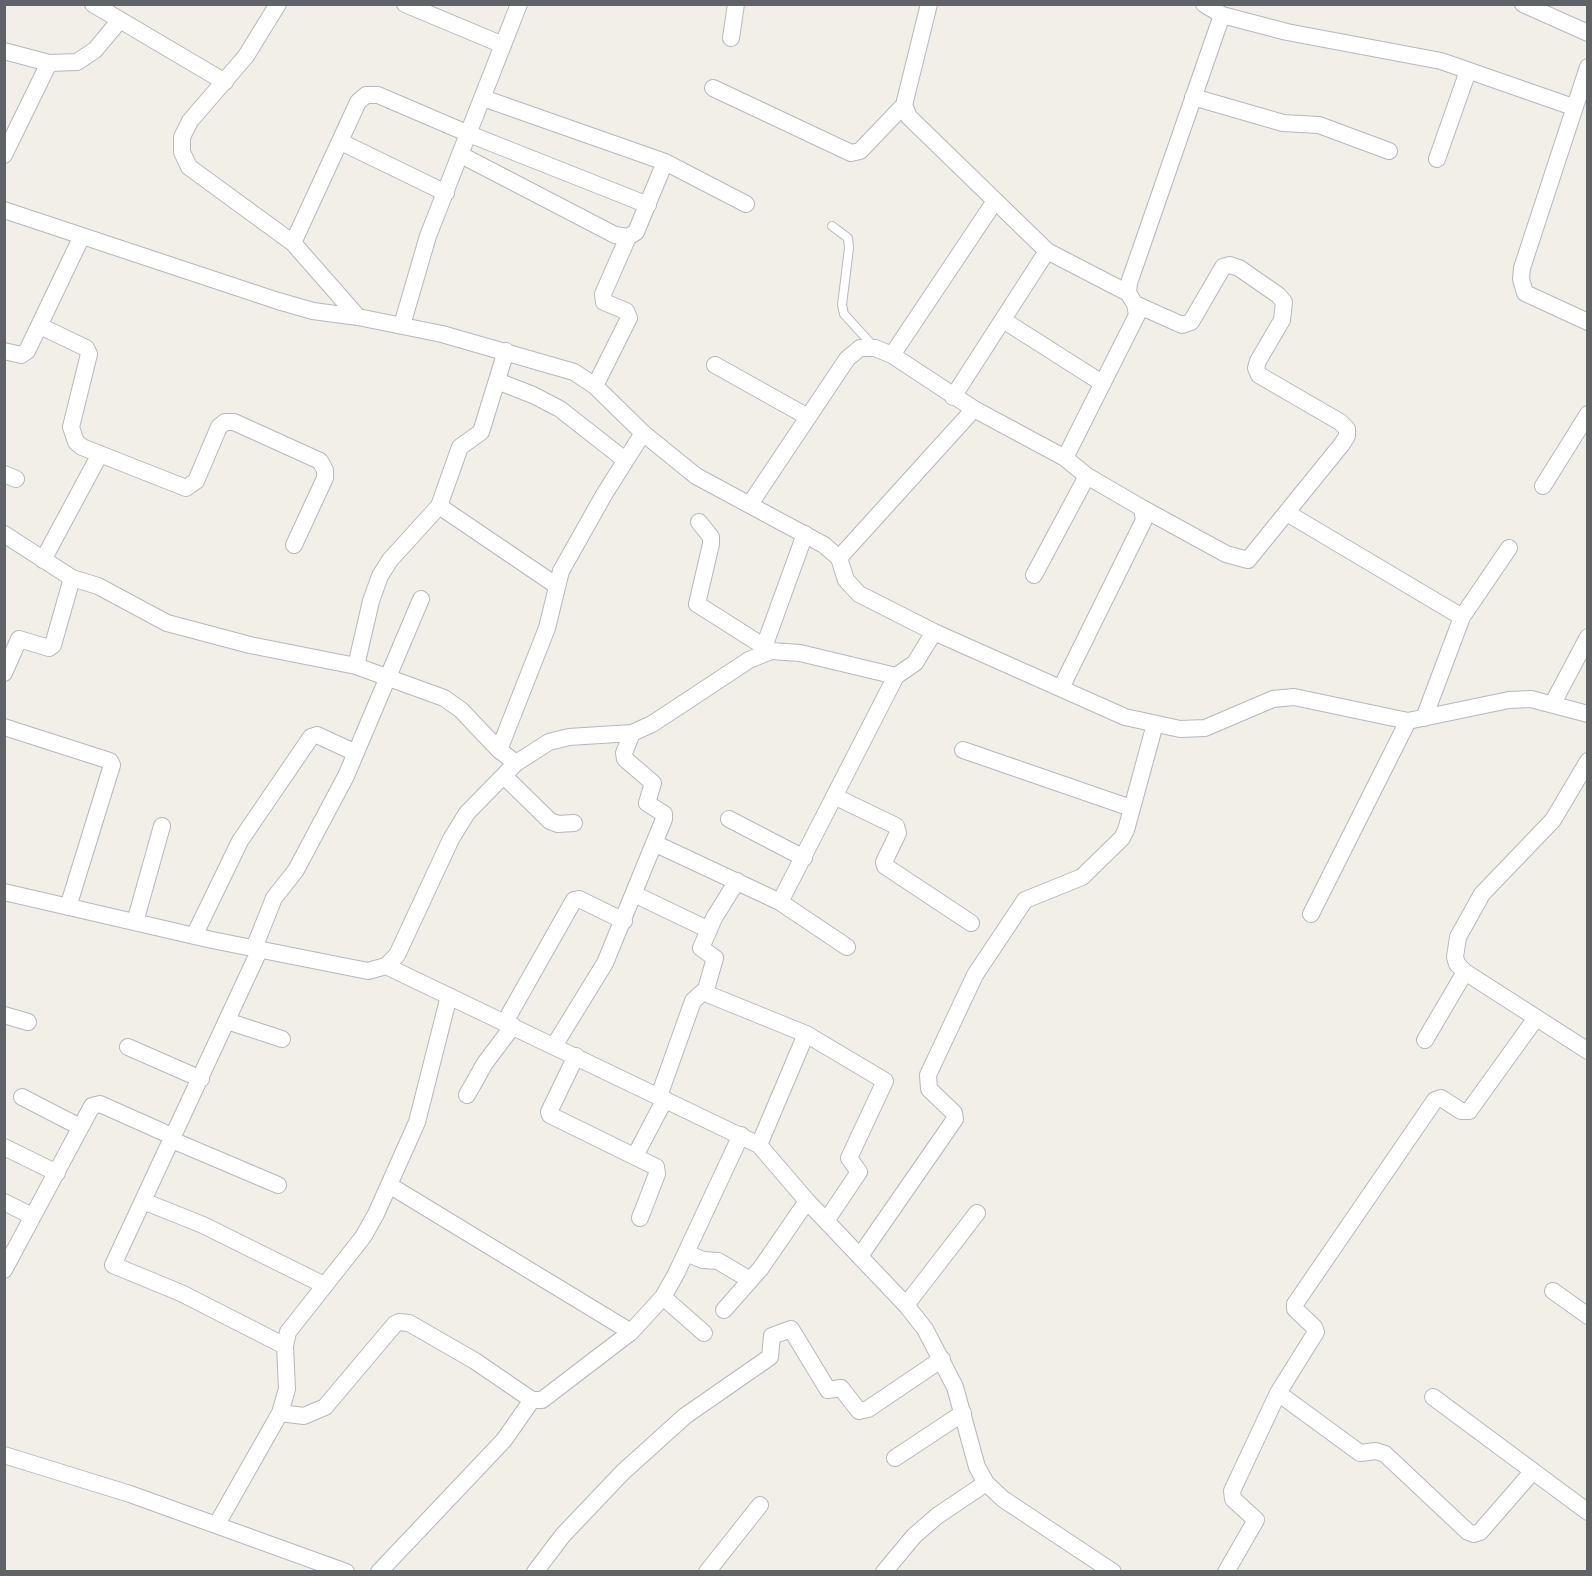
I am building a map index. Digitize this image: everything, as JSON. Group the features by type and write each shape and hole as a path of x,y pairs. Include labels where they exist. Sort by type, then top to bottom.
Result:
{"street":[{"path":"93,4 225,82"},
{"path":"278,4 246,56 190,121 182,137 182,152 189,167 293,243 358,317"},
{"path":"405,4 503,45"},
{"path":"402,325 421,256 519,4"},
{"path":"730,38 736,4"},
{"path":"713,88 851,153 860,152 904,105 929,4"},
{"path":"1204,4 1222,15 1287,33 1413,54 1573,107"},
{"path":"1524,4 1587,33"},
{"path":"1065,458 1137,315 1131,299 1193,97 1222,15"},
{"path":"4,51 48,63 70,63 86,58 120,20"},
{"path":"4,155 48,63"},
{"path":"1587,67 1522,268 1521,279 1525,293 1587,322"},
{"path":"1437,159 1468,71"},
{"path":"293,243 358,102 366,95 378,95 469,134 648,204"},
{"path":"1193,97 1283,123 1319,125 1389,151"},
{"path":"483,98 665,162 746,204"},
{"path":"750,504 847,359 860,348 875,348 892,355 974,410 1065,458 1087,476 1142,508 1226,554 1248,560 1347,436 1347,429 1340,422 1259,375 1256,368 1282,320 1284,302 1278,295 1230,265 1223,267 1218,273 1191,322 1182,325 1171,322 1047,251 909,117 904,105"},
{"path":"341,142 447,193"},
{"path":"461,154 615,235 628,237"},
{"path":"596,386 629,318 626,311 604,302 603,294 628,237 636,232 665,162"},
{"path":"892,355 995,201"},
{"path":"4,210 313,311 402,325 506,351 574,372 596,386 643,433 696,476 805,534 839,558 846,580 859,594 934,632 1125,717 1180,729 1205,728 1274,699 1294,697 1416,719 1509,700 1531,699 1553,703 1587,714"},
{"path":"4,351 21,355 27,351 82,236"},
{"path":"953,397 1047,251"},
{"path":"1003,320 1102,383"},
{"path":"40,326 86,348 89,354 71,434 82,447 186,488 196,482 219,427 225,422 234,422 320,461 326,470 325,478 294,545"},
{"path":"356,666 371,601 380,576 390,560 439,507 460,447 481,432 506,351"},
{"path":"715,365 808,417"},
{"path":"497,381 532,395 560,410 625,460"},
{"path":"839,558 974,410"},
{"path":"1543,486 1587,414"},
{"path":"499,750 548,628 561,571 643,433"},
{"path":"43,560 100,454"},
{"path":"1034,575 1087,476"},
{"path":"439,507 557,586"},
{"path":"1061,688 1138,534 1144,520 1142,508"},
{"path":"1287,513 1462,617"},
{"path":"699,522 711,537 711,544 697,604 768,649 800,653 896,676"},
{"path":"4,534 72,578 98,586 182,628 250,645 356,666 444,698 461,710 499,750 516,763"},
{"path":"4,892 194,936 368,971 386,966 397,955 451,839 467,813 516,763 549,742 569,737 632,733 651,724 768,649 805,534"},
{"path":"1311,914 1416,719 1462,617 1509,548"},
{"path":"4,673 19,639 49,648 53,645 72,578"},
{"path":"285,1346 181,1293 113,1265 227,1021 257,949 274,898 296,870 346,776 421,598"},
{"path":"780,902 836,797 896,676 915,663 934,632"},
{"path":"1553,703 1587,637"},
{"path":"860,1256 955,1119 954,1113 929,1089 928,1075 975,975 1018,907 1025,900 1082,877 1122,838 1155,724"},
{"path":"4,728 110,761 112,765 68,907"},
{"path":"554,1046 605,963 624,921 664,816 646,803 653,783 625,759 624,753 632,733"},
{"path":"194,936 240,842 311,737 317,735 356,753"},
{"path":"963,750 1131,808"},
{"path":"1587,761 1553,820 1482,894 1458,937 1455,957 1457,964 1465,972 1587,1052"},
{"path":"504,776 550,821 558,824 574,823"},
{"path":"836,797 896,826 898,833 884,862 885,866 971,923"},
{"path":"729,819 804,858"},
{"path":"135,922 162,826"},
{"path":"654,843 780,902 847,947"},
{"path":"635,1156 662,1097 693,1001 705,990 716,960 714,956 701,948 737,881"},
{"path":"634,894 709,930"},
{"path":"467,1095 509,1024 574,900 579,899 624,921"},
{"path":"386,966 759,1145 807,1202 906,1305 925,1329 942,1359 963,1413 977,1467 986,1483 1003,1499 1113,1572"},
{"path":"1425,1040 1465,972"},
{"path":"705,990 706,994 806,1034 885,1081 849,1158 859,1172 826,1221"},
{"path":"217,1524 280,1413 287,1389 285,1346 288,1332 363,1237 389,1185 424,1100 449,996"},
{"path":"4,1015 28,1022"},
{"path":"1226,1572 1256,1520 1231,1495 1278,1393 1316,1332 1314,1327 1295,1309 1297,1300 1435,1100 1441,1098 1461,1112 1469,1111 1536,1018"},
{"path":"227,1021 282,1039"},
{"path":"759,1145 806,1034"},
{"path":"128,1047 201,1079"},
{"path":"576,1056 549,1107 550,1115 635,1156 658,1170 640,1218"},
{"path":"22,1097 80,1128"},
{"path":"4,1270 92,1106 100,1104 278,1185"},
{"path":"280,1413 304,1416 325,1407 399,1322 409,1323 475,1361 532,1400 542,1400 631,1332 663,1297 741,1135"},
{"path":"4,1147 57,1173"},
{"path":"389,1185 631,1332"},
{"path":"143,1201 203,1225 324,1285"},
{"path":"4,1202 32,1216"},
{"path":"724,1310 780,1242 807,1202"},
{"path":"906,1305 977,1213"},
{"path":"686,1253 703,1260 718,1261 750,1280"},
{"path":"1553,1291 1587,1316"},
{"path":"663,1297 704,1333"},
{"path":"535,1572 564,1535 623,1472 685,1416 770,1357 772,1336 791,1329 828,1390 842,1388 859,1411 868,1409 942,1359"},
{"path":"1278,1393 1360,1453 1376,1451 1385,1454 1468,1532 1474,1534 1480,1532 1533,1471"},
{"path":"1433,1397 1587,1512"},
{"path":"379,1572 504,1440 532,1400"},
{"path":"895,1458 963,1413"},
{"path":"4,1455 217,1524 346,1572"},
{"path":"884,1572 914,1536 937,1516 986,1483"},
{"path":"707,1572 760,1505"}],"lane":[{"path":"832,226 848,238 849,248 842,305 844,314 875,348"}]}
